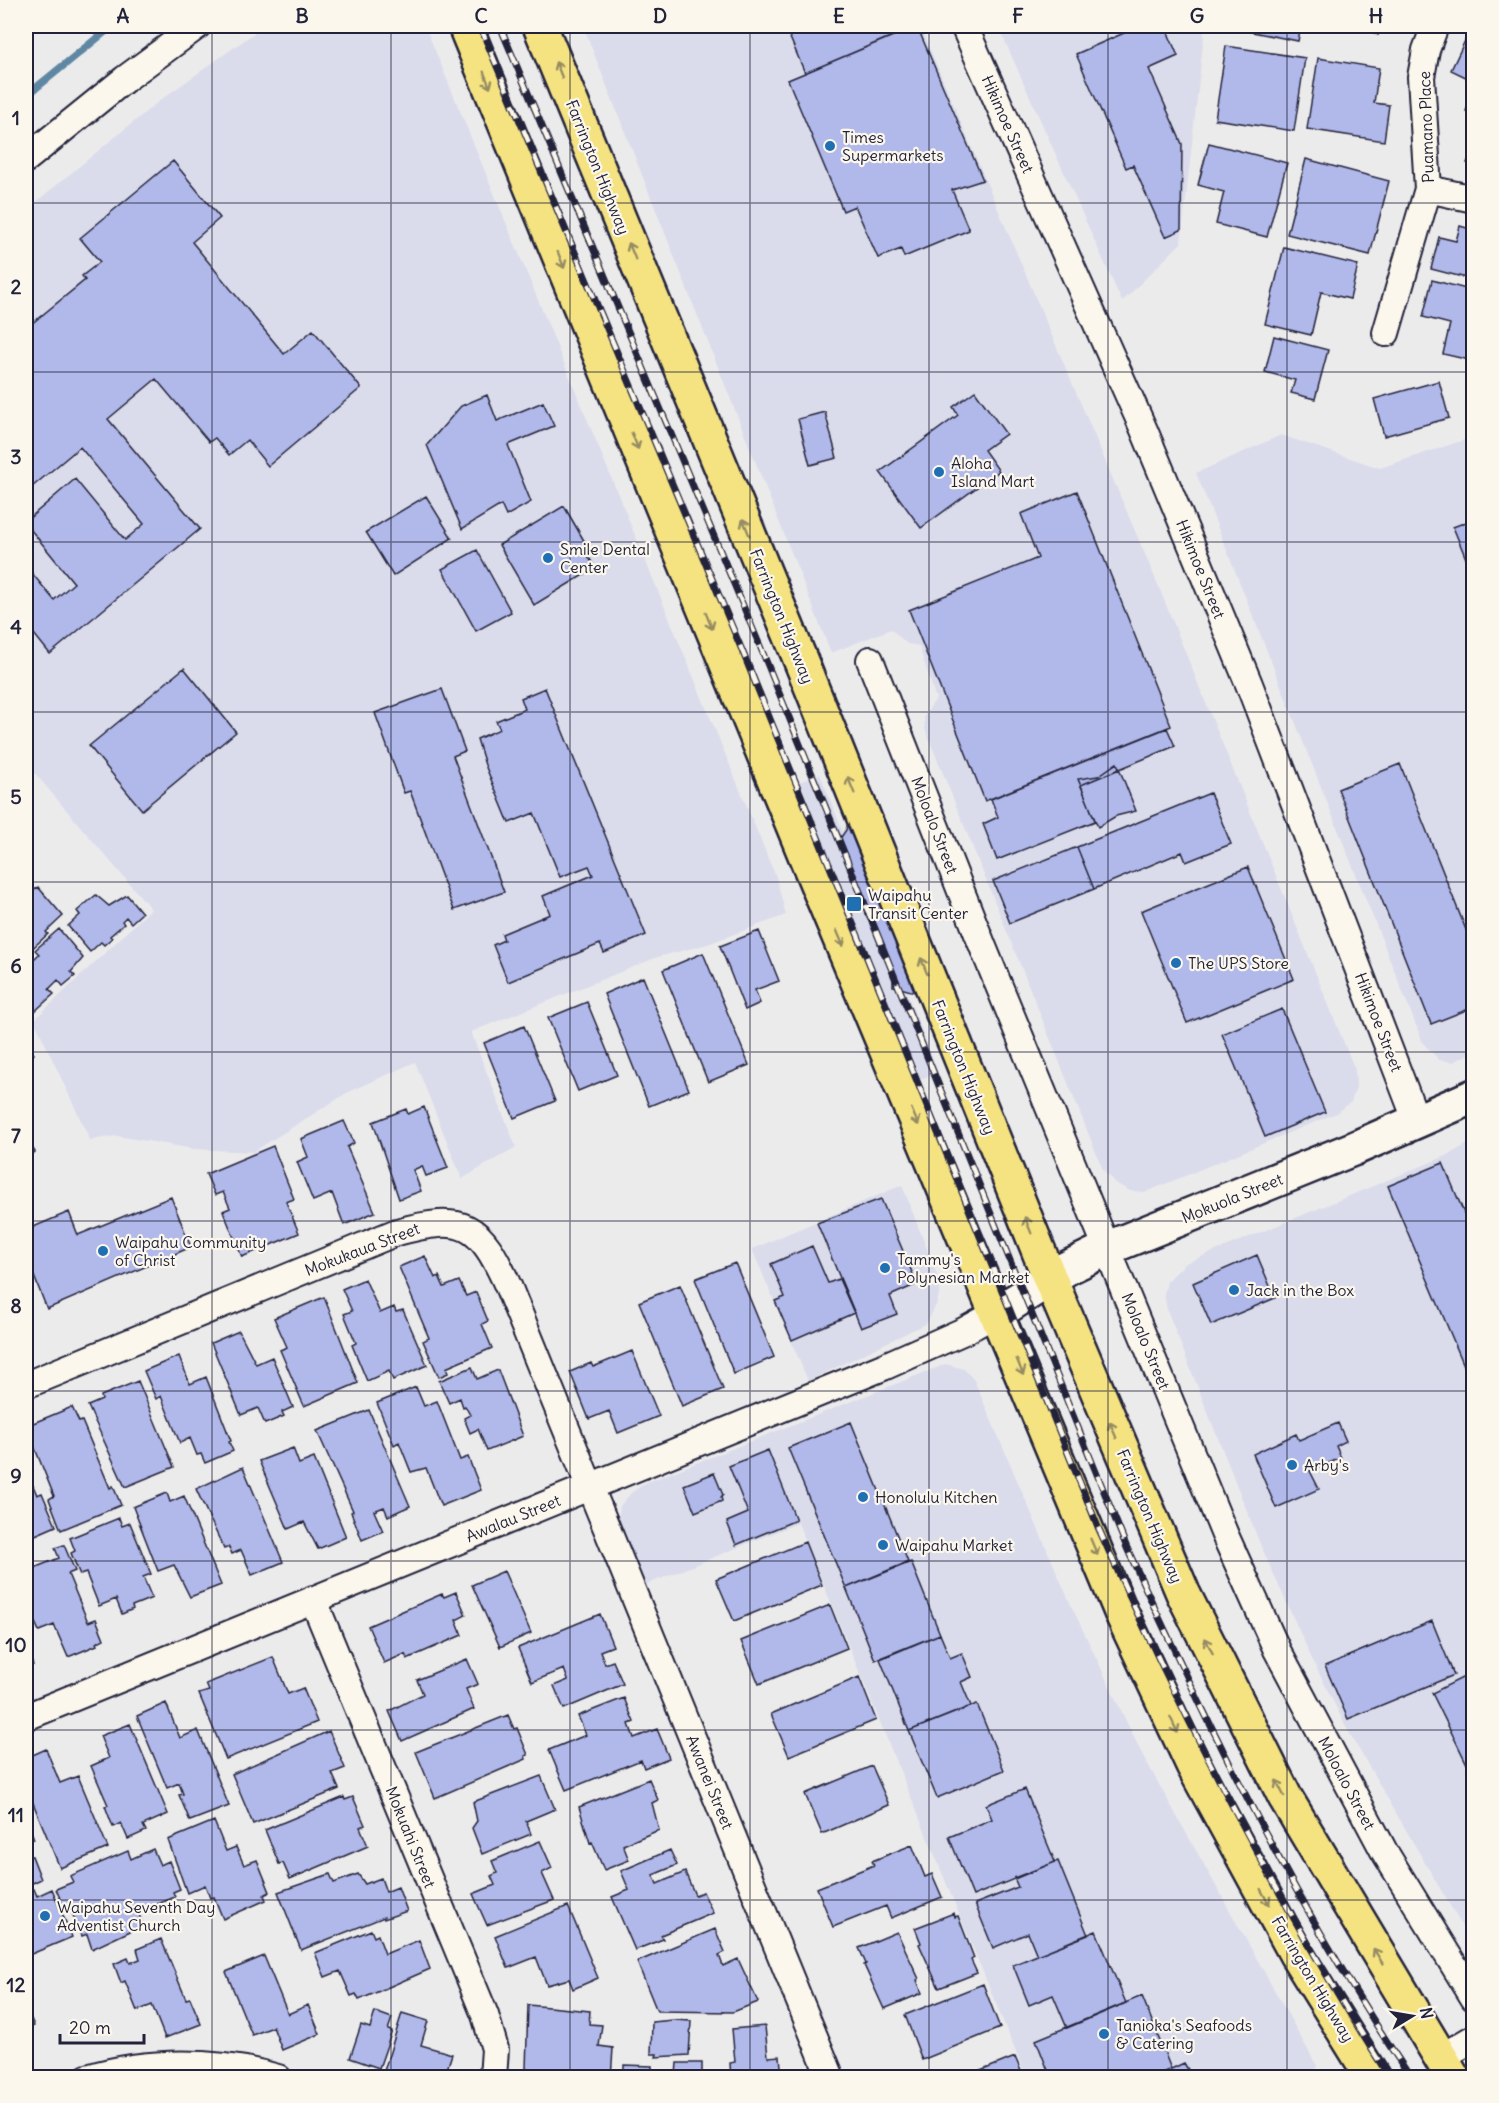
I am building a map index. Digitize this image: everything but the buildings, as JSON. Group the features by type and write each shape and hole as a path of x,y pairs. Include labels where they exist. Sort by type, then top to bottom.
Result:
{"main road":[{"name":"Farrington Highway","path":"465,26 817,884 1121,1612 1193,1765 1296,1954 1373,2078"},
{"name":"Farrington Highway","path":"540,26 798,654 1050,1279 1183,1593 1285,1797 1447,2068"}],"street":[{"path":"26,159 125,79 197,26"},
{"name":"Hikimoe Street","path":"964,26 1153,452 1249,684 1417,1122"},
{"name":"Puamano Place","path":"1386,333 1428,189 1421,77 1426,50 1436,26"},
{"path":"1428,189 1473,199"},
{"name":"Moloalo Street","path":"870,660 983,947 1221,1525 1277,1650 1384,1851 1473,1998"},
{"name":"Mokuola Street","path":"997,1313 1050,1279 1108,1248 1417,1122 1473,1096"},
{"name":"Mokukaua Street","path":"26,1385 397,1232 428,1224 449,1222 470,1228 486,1242 498,1263 589,1486"},
{"name":"Awalau Street","path":"26,1717 883,1367 964,1331 997,1313"},
{"name":"Awanei Street","path":"589,1486 831,2078"},
{"name":"Mokuahi Street","path":"313,1599 485,2015 495,2049 493,2078"},
{"path":"1447,2068 1473,2038"},
{"path":"87,2078 141,2067 182,2065 234,2068 278,2078"}],"shaded area":[{"path":"264,26 425,26 776,877 786,915 708,944 658,957 471,1032 516,1147 462,1179 415,1062 347,1093 253,1152 194,1149 117,1136 90,1140 34,1020 151,909 26,763 26,210 159,101"},
{"path":"583,26 920,26 1156,580 1355,1070 1356,1087 1351,1102 1337,1113 1146,1192 1130,1191 1115,1183 1103,1170 925,729 924,716 936,699 919,646 907,644 891,629 831,653"},
{"path":"998,26 1205,26 1181,243 1122,302"},
{"path":"1281,435 1380,468 1473,437 1474,1052 1453,1062 1439,1060 1423,1043 1196,473"},
{"path":"820,774 938,1072 908,1084 791,785"},
{"path":"1473,1141 1473,1945 1347,1729 1311,1657 1260,1544 1167,1310 1164,1294 1167,1281 1186,1263 1446,1156"},
{"path":"902,1185 941,1285 937,1303 927,1323 808,1381 752,1249"},
{"path":"946,1364 964,1369 974,1380 1071,1605 1142,1754 1317,2066 1311,2078 1026,2077 798,1523 643,1586 618,1522 620,1506 631,1493 645,1483"}],"waterway":[{"path":"26,96 112,26"}],"railway":[{"path":"480,26 744,655 1098,1527 1198,1739 1270,1877 1348,2012 1390,2078"},
{"path":"500,26 760,646 1127,1548 1258,1819 1331,1951 1411,2078"}],"place":[{"name":"Times Supermarkets","path":"830,146"},
{"name":"Aloha Island Mart","path":"939,472"},
{"name":"Smile Dental Center","path":"548,558"},
{"name":"Waipahu Transit Center","path":"854,904"},
{"name":"The UPS Store","path":"1176,963"},
{"name":"Waipahu Community of Christ","path":"103,1251"},
{"name":"Tammy's Polynesian Market","path":"885,1268"},
{"name":"Jack in the Box","path":"1234,1290"},
{"name":"Arby's","path":"1292,1465"},
{"name":"Honolulu Kitchen","path":"863,1497"},
{"name":"Waipahu Market","path":"883,1545"},
{"name":"Waipahu Seventh Day Adventist Church","path":"45,1916"},
{"name":"Tanioka's Seafoods & Catering","path":"1104,2034"}]}
